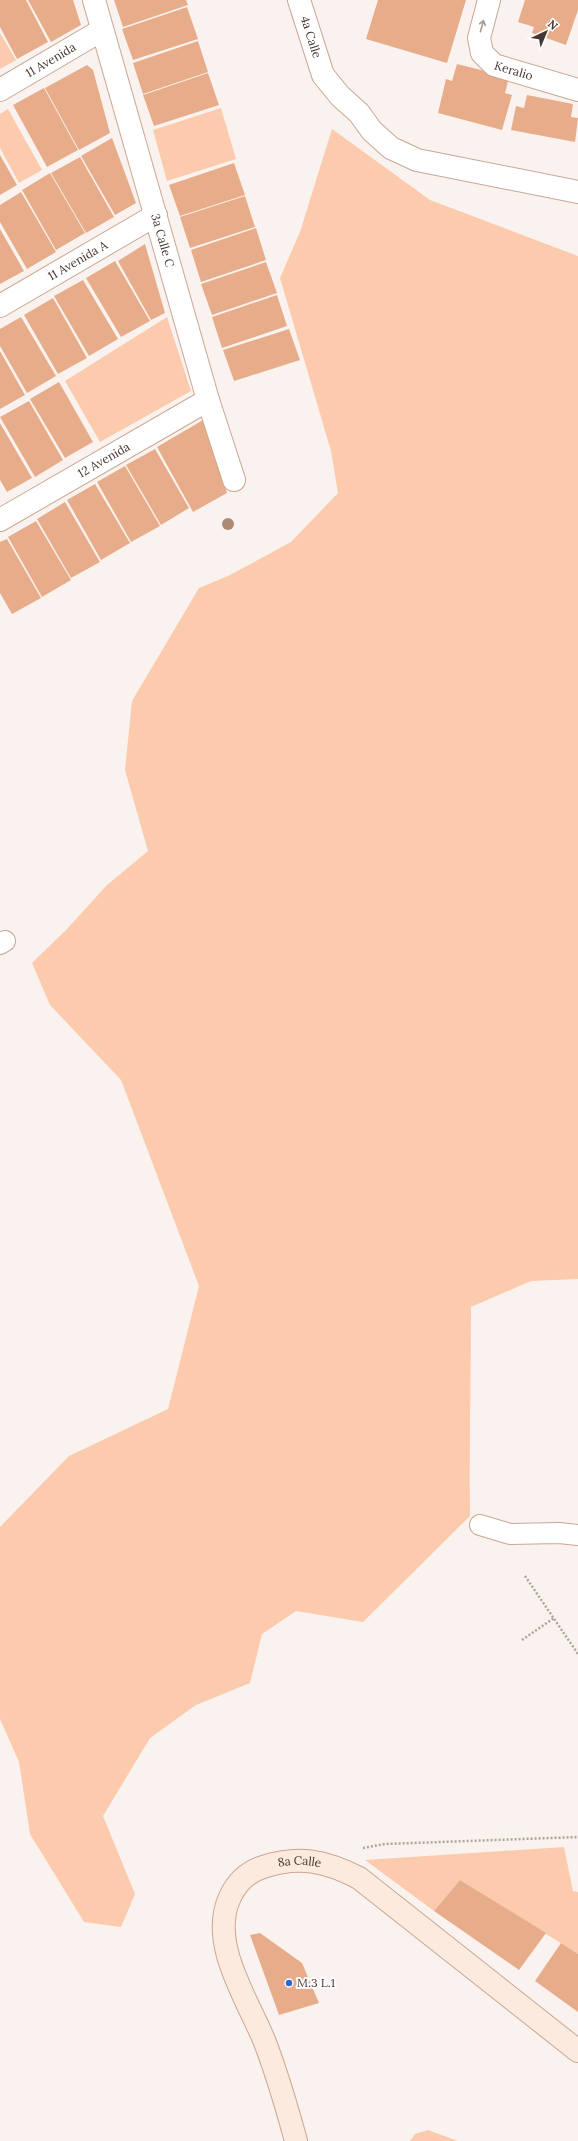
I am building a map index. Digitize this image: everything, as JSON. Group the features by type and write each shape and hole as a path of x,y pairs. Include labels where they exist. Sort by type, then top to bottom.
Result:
{"main road":[{"name":"8a Calle","path":"296,2141 282,2090 266,2044 226,1950 222,1934 225,1910 232,1892 246,1875 274,1863 290,1860 325,1863 344,1870 375,1889 466,1964 578,2051"}],"street":[{"name":"3a Calle C","path":"94,0 208,400 234,480"},
{"name":"4a Calle","path":"299,0 323,75 340,96 359,113 372,131 391,148 418,160 578,192"},
{"name":"Keralio","path":"489,0 479,38 482,53 494,65 578,90"},
{"name":"11 Avenida","path":"0,90 102,30"},
{"name":"11 Avenida A","path":"0,306 156,215"},
{"name":"12 Avenida","path":"0,520 208,400"}],"lane":[{"path":"480,1525 510,1534 552,1533 578,1535"}],"path":[{"path":"525,1576 578,1654"},
{"path":"522,1640 554,1618"},
{"path":"317,1862 343,1852 385,1844 578,1837"}],"shaded area":[{"path":"0,33 16,60 0,69"},
{"path":"221,108 236,159 167,181 153,130"},
{"path":"8,109 42,170 19,183 0,148 0,114"},
{"path":"332,129 430,200 578,256 578,1279 531,1281 471,1307 470,1516 363,1622 296,1611 262,1634 250,1683 196,1705 150,1738 103,1816 135,1894 121,1927 84,1922 30,1834 19,1762 0,1719 0,1527 69,1456 168,1409 199,1286 121,1080 50,1005 32,963 67,929 107,885 148,851 125,770 132,701 199,588 228,576 291,542 338,493 331,451 280,278 300,232"},
{"path":"167,317 191,391 100,442 65,381"},
{"path":"564,1847 573,1891 578,1892 578,1954 460,1880 434,1911 365,1860"},
{"path":"428,2130 458,2141 410,2141 415,2134"}],"building":[{"path":"0,0 26,0 48,42 17,59 0,27"},
{"path":"28,0 73,0 81,25 51,42"},
{"path":"114,0 186,0 188,5 123,27"},
{"path":"378,0 466,0 447,63 366,39"},
{"path":"525,0 578,0 578,10 566,45 532,33 534,27 518,22"},
{"path":"187,7 198,39 133,60 122,29"},
{"path":"198,41 208,72 143,94 133,63"},
{"path":"457,64 509,77 505,93 512,95 502,130 438,113 446,79 452,81"},
{"path":"87,65 93,70 110,133 79,150 45,88"},
{"path":"208,73 219,105 154,126 143,95"},
{"path":"44,88 78,150 47,167 13,105"},
{"path":"527,95 573,104 571,117 578,118 575,142 511,130 516,106 524,108"},
{"path":"112,138 136,203 115,215 81,156"},
{"path":"0,155 17,185 0,195"},
{"path":"80,157 114,217 86,233 51,173"},
{"path":"234,163 245,195 180,216 169,185"},
{"path":"50,173 85,233 56,250 22,190"},
{"path":"21,192 56,252 27,269 0,222 0,205"},
{"path":"245,196 255,227 190,248 180,217"},
{"path":"256,228 266,260 201,282 191,250"},
{"path":"0,229 24,271 0,284"},
{"path":"145,244 165,313 151,320 118,261"},
{"path":"115,261 150,321 121,337 86,278"},
{"path":"266,262 277,293 212,315 201,284"},
{"path":"83,280 118,339 89,356 54,296"},
{"path":"277,295 287,326 222,348 212,317"},
{"path":"53,298 87,358 58,374 24,315"},
{"path":"21,317 56,376 27,393 0,346 0,329"},
{"path":"289,329 300,360 234,381 223,350"},
{"path":"0,351 25,395 0,409"},
{"path":"59,382 93,442 65,458 30,399"},
{"path":"29,401 63,460 35,477 0,417"},
{"path":"203,420 227,493 193,512 157,447"},
{"path":"0,423 32,478 7,492 0,480"},
{"path":"155,449 189,508 161,525 126,465"},
{"path":"125,466 160,526 131,542 97,482"},
{"path":"95,484 130,543 101,560 67,500"},
{"path":"65,502 100,562 71,578 37,519"},
{"path":"36,521 71,580 42,597 8,537"},
{"path":"7,539 41,598 12,614 0,593 0,542"},
{"path":"460,1880 546,1933 519,1970 434,1911"},
{"name":"M.3 L.1","path":"260,1933 302,1963 319,2003 279,2015 250,1935"},
{"path":"561,1943 578,1954 578,2012 535,1981"}],"place":[{"name":"M.3 L.1","path":"289,1983"}]}
